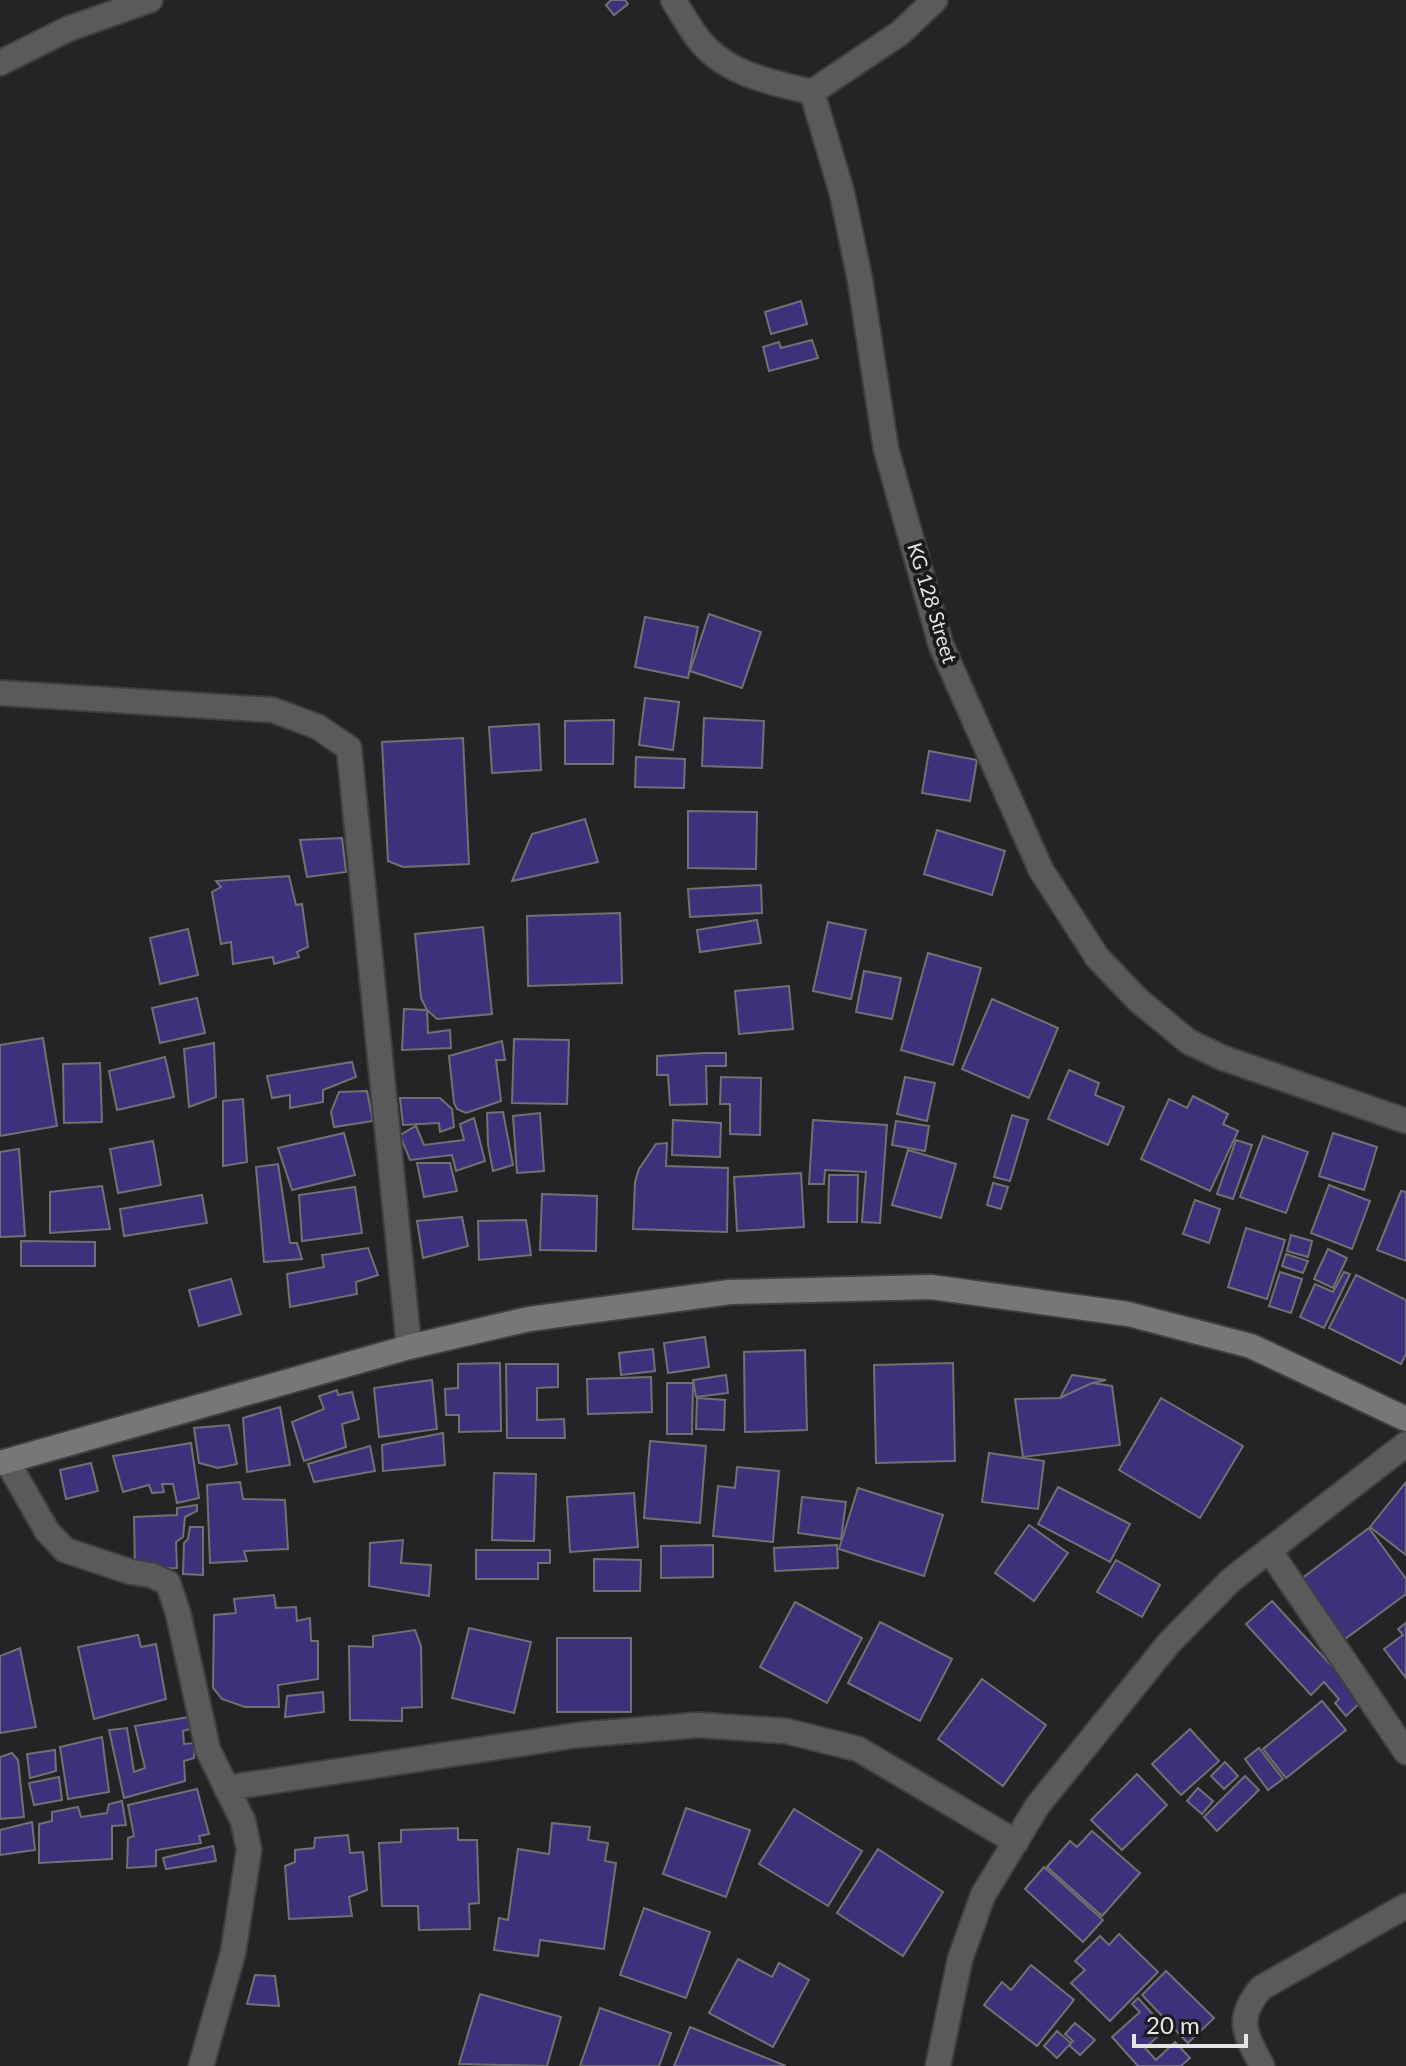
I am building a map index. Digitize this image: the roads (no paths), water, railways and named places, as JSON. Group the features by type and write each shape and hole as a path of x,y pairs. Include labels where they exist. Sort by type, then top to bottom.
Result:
{"main road":[{"path":"3,1462 409,1347 529,1319 730,1292 931,1287 1128,1314 1251,1346 1406,1419"}],"street":[{"path":"0,63 68,29 150,0"},
{"path":"673,0 698,39 722,62 756,78 812,92 900,33 935,0"},
{"name":"KG 128 Street","path":"812,92 842,193 857,266 886,449 941,645 1041,870 1097,957 1138,1000 1189,1042 1223,1058 1406,1121"},
{"path":"0,693 273,710 318,727 349,748 409,1347"},
{"path":"938,2066 960,1959 983,1895 1047,1794 1169,1643 1231,1580 1406,1444"},
{"path":"3,1462 47,1531 65,1550 131,1572 151,1575 168,1583 178,1613 208,1750 243,1821 249,1850 233,1953 201,2066"},
{"path":"1269,1550 1406,1752"},
{"path":"226,1788 578,1735 698,1725 786,1731 858,1749 1016,1842"},
{"path":"1262,2066 1249,2041 1244,2021 1247,2004 1261,1988 1406,1906"}]}
